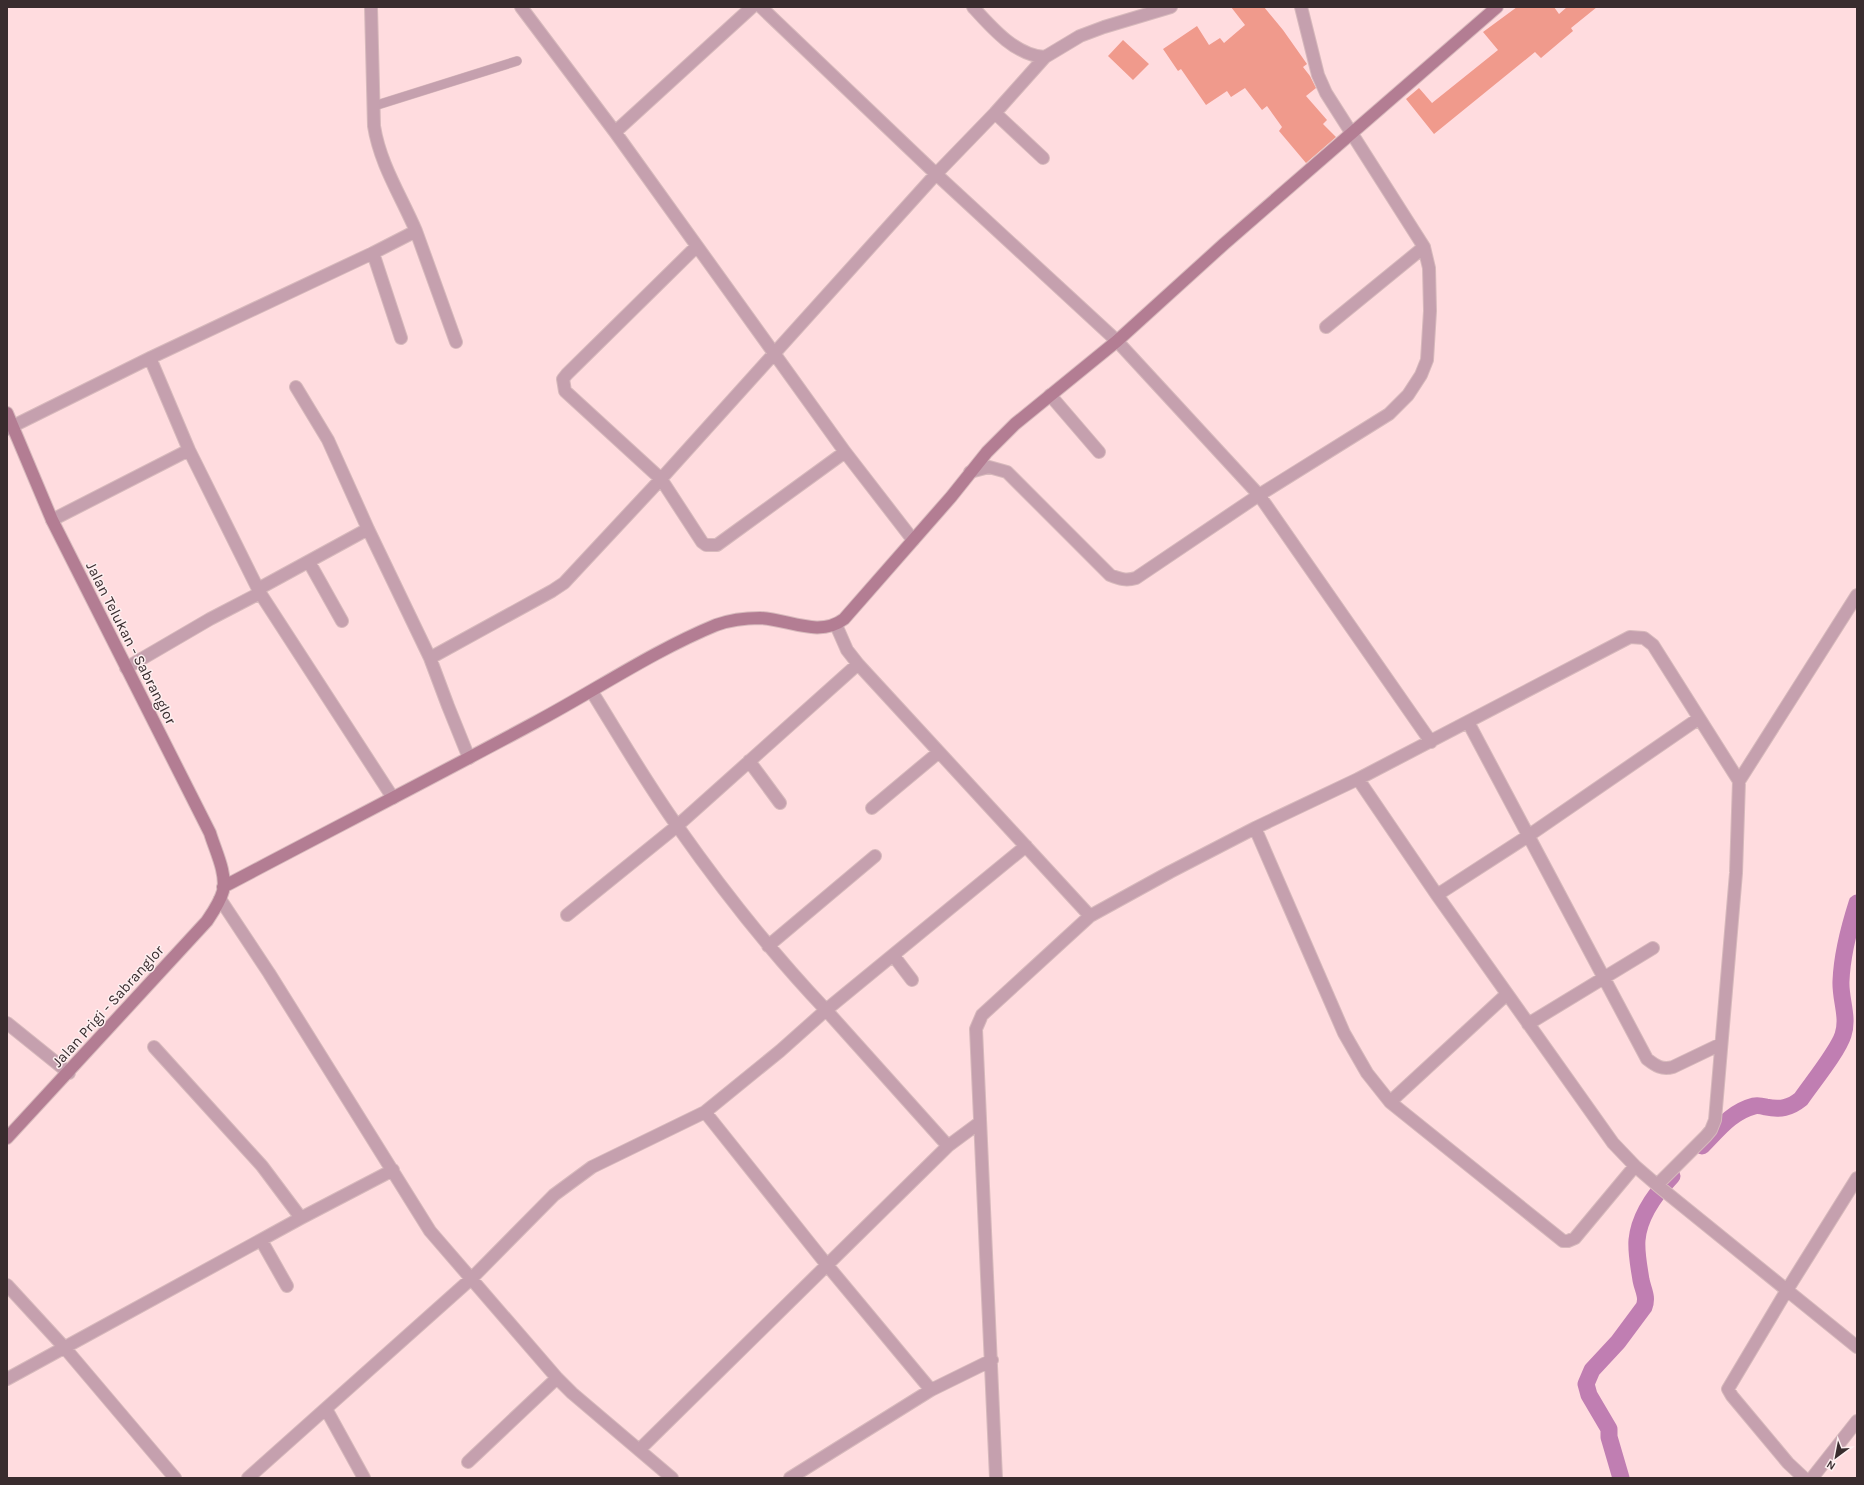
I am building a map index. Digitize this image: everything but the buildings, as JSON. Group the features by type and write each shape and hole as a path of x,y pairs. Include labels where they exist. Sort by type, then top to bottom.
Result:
{"street":[{"path":"372,7 380,104 374,126 379,150 416,231 456,342"},
{"path":"521,7 615,132 845,452 913,540"},
{"path":"615,132 752,7"},
{"path":"761,7 936,174 1117,340 1259,495 1431,742"},
{"path":"973,7 992,28 1016,46 1033,55 1045,57"},
{"path":"430,658 559,587 607,538 936,174 995,113 1045,57 1080,36 1104,27 1171,7"},
{"path":"970,472 989,467 1007,472 1110,575 1120,579 1129,580 1136,578 1259,495 1389,414 1408,395 1421,376 1427,360 1430,311 1429,268 1424,247 1353,133 1334,106 1318,75 1301,7"},
{"path":"672,1478 640,1449 572,1393 557,1378 430,1231 222,893 450,767 592,692 641,662 719,624 736,619 761,618 814,628 836,625 844,619 970,472 1016,424 1117,340 1224,244 1497,7"},
{"path":"995,113 1043,158"},
{"path":"10,428 150,358 373,253 416,231"},
{"path":"697,246 563,379 565,391 661,479 702,542 706,545 717,545 845,452"},
{"path":"1326,327 1424,247"},
{"path":"373,253 401,338"},
{"path":"150,358 189,450 259,591 393,798"},
{"path":"296,387 328,440 368,529 430,658 466,759"},
{"path":"1050,395 1099,452"},
{"name":"Jalan Telukan - Sabranglor","path":"7,413 10,428 52,520 210,833 219,862 222,893"},
{"path":"52,520 189,450"},
{"path":"126,668 368,529"},
{"path":"309,562 342,621"},
{"path":"1658,1185 1712,1130 1715,1120 1736,872 1739,781 1857,595"},
{"path":"836,625 844,644 858,664 1090,916"},
{"path":"996,1478 992,1360 979,1123 976,1029 979,1019 1090,916 1255,828 1431,742 1630,637 1644,638 1653,645 1698,719 1739,781"},
{"path":"567,915 677,826 748,760 858,664"},
{"path":"592,692 677,826 768,946 948,1146"},
{"path":"1436,895 1528,836 1698,719"},
{"path":"1468,722 1647,1059 1658,1067 1665,1069 1673,1067 1721,1044"},
{"path":"872,808 939,752"},
{"path":"748,760 780,802"},
{"path":"1358,779 1436,895 1613,1143 1635,1166 1857,1347"},
{"path":"1255,828 1344,1033 1367,1073 1390,1102 1562,1242 1575,1238 1635,1166"},
{"path":"248,1478 472,1278 554,1195 592,1166 705,1112 780,1051 826,1010 1026,846"},
{"path":"768,946 875,856"},
{"name":"Jalan Prigi - Sabranglor","path":"7,1138 69,1073 207,921 222,893"},
{"path":"1528,1024 1653,948"},
{"path":"893,955 912,980"},
{"path":"1390,1102 1507,994"},
{"path":"7,1023 69,1073"},
{"path":"154,1047 262,1166 300,1218"},
{"path":"705,1112 827,1265 931,1390"},
{"path":"640,1449 948,1146 979,1123"},
{"path":"7,1379 300,1218 393,1170"},
{"path":"1804,1478 1788,1463 1732,1396 1728,1389 1787,1290 1857,1178"},
{"path":"261,1240 287,1286"},
{"path":"7,1285 64,1347 175,1478"},
{"path":"790,1478 931,1390 992,1360"},
{"path":"468,1462 557,1378"},
{"path":"326,1409 364,1478"},
{"path":"1812,1478 1857,1422"}],"lane":[{"path":"380,104 517,62"}],"waterway":[{"path":"1702,1146 1725,1122 1746,1109 1754,1106 1780,1108 1797,1102 1801,1099 1830,1058 1840,1042 1845,1028 1845,1015 1841,988 1842,971 1846,941 1857,903"},
{"path":"1621,1478 1609,1437 1609,1429 1589,1395 1586,1384 1592,1370 1618,1342 1644,1307 1645,1297 1637,1250 1638,1231 1649,1205 1672,1176"}]}
